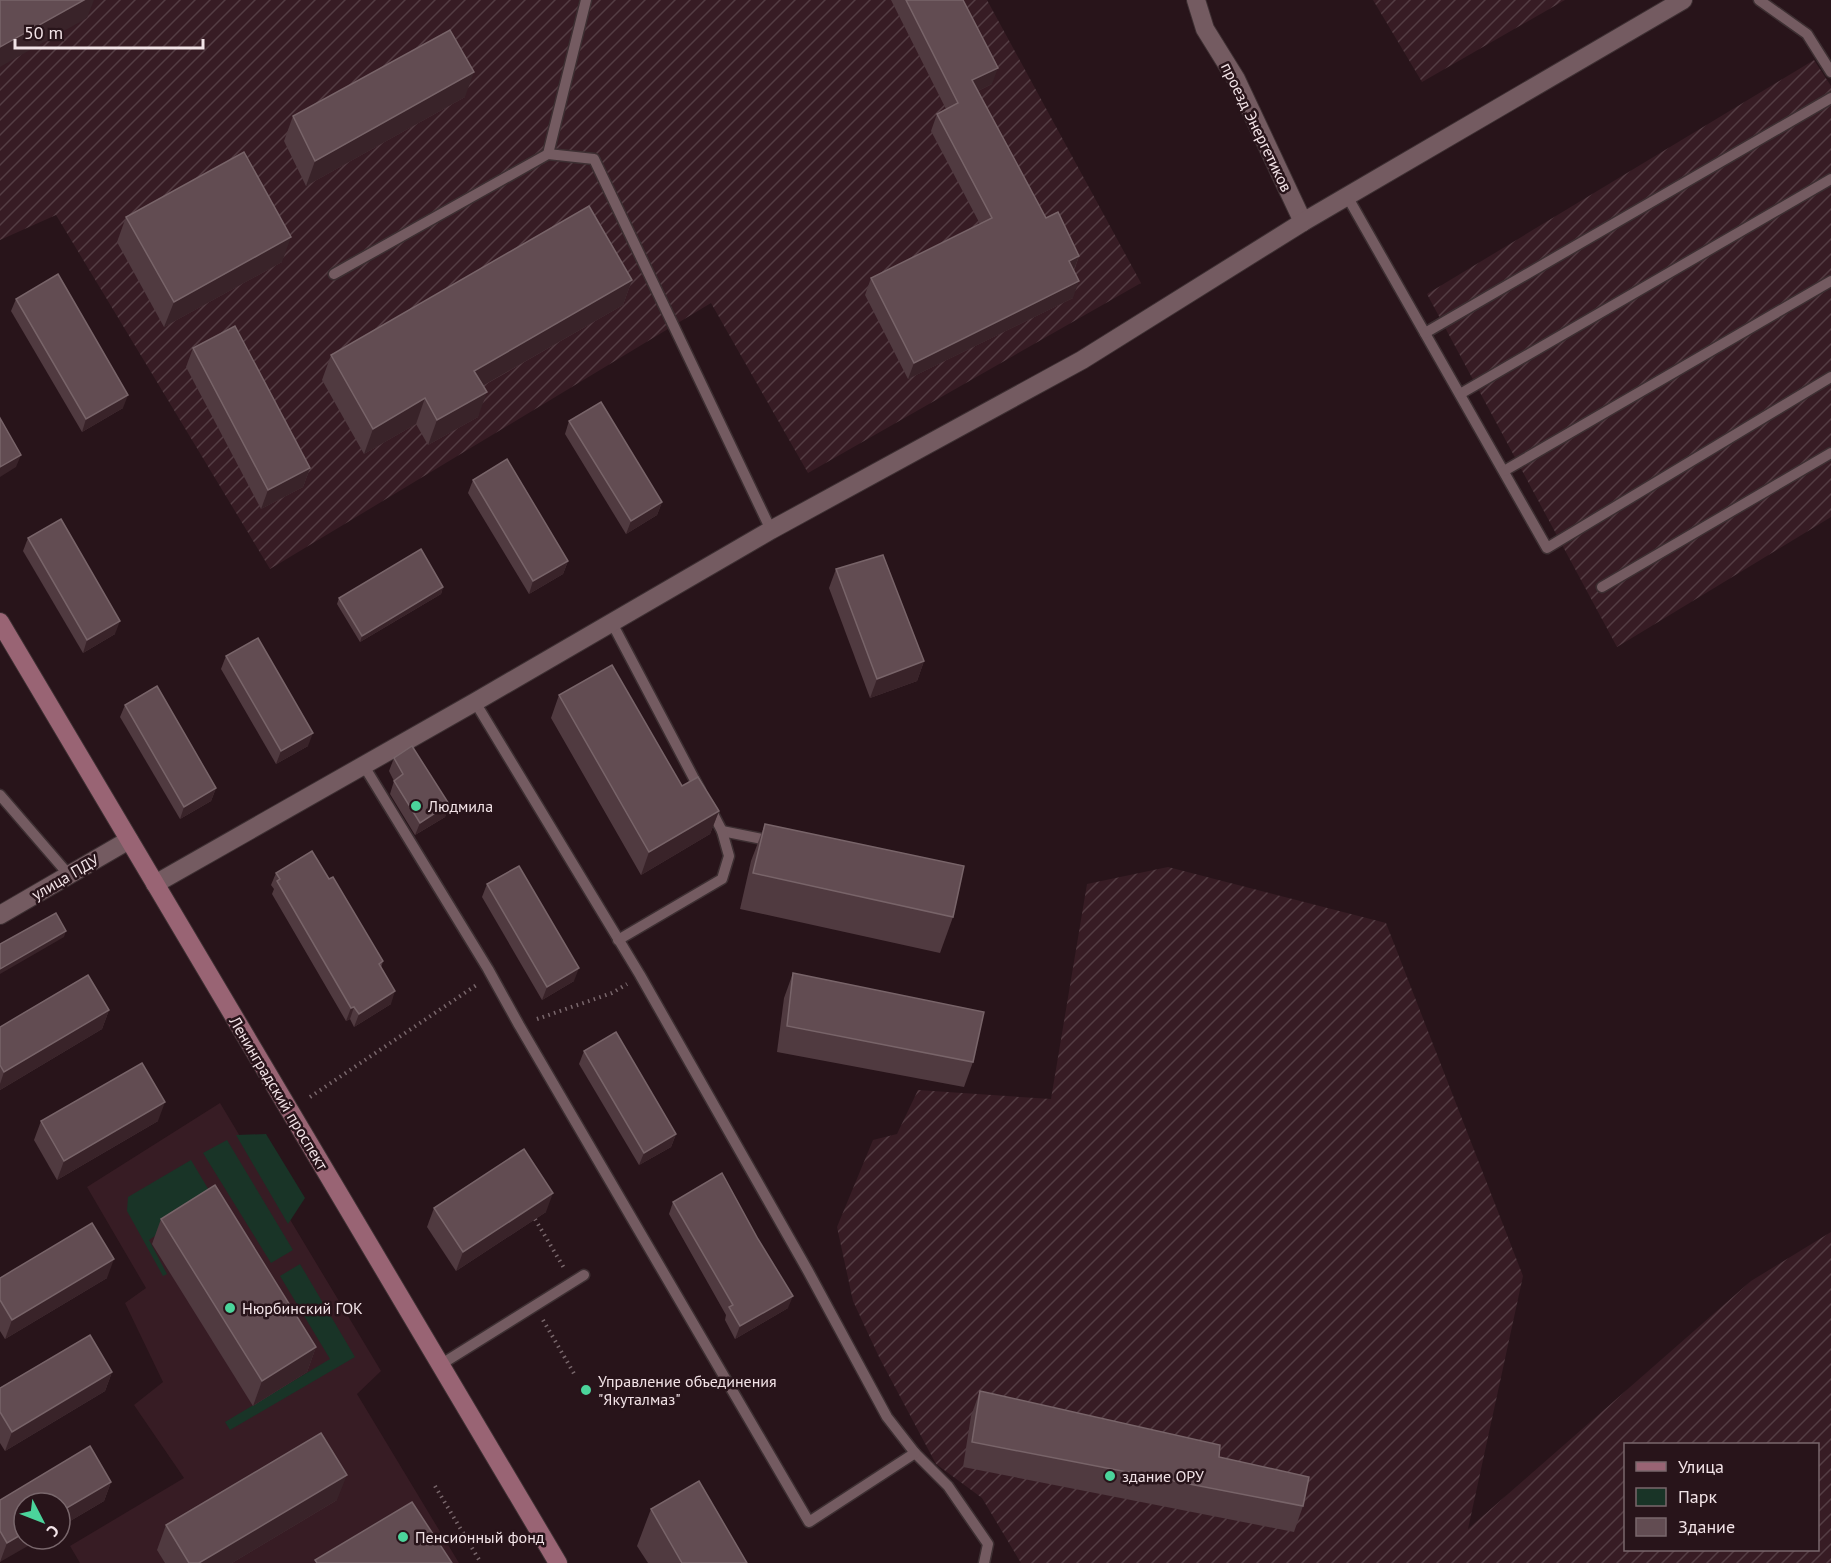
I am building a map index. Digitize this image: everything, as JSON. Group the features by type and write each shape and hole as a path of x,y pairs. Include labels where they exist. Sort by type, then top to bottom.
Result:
{"main road":[{"name":"Ленинградский проспект","path":"0,622 558,1563"}],"street":[{"name":"проезд Энергетиков","path":"1196,0 1205,29 1236,80 1303,222"},
{"path":"155,884 476,702 771,530 1082,360 1303,222 1683,0"},
{"name":"улица ПДУ","path":"0,915 129,840"}],"lane":[{"path":"548,154 586,0"},
{"path":"1759,0 1807,34 1831,72"},
{"path":"1425,333 1831,98"},
{"path":"334,274 548,154 594,159 771,530"},
{"path":"1460,394 1831,179"},
{"path":"1347,196 1547,548 1831,377"},
{"path":"1503,471 1831,281"},
{"path":"1602,587 1831,453"},
{"path":"612,623 722,831 729,856 722,879 618,940"},
{"path":"476,702 618,940 802,1261 887,1417 915,1453 948,1486 988,1544 984,1563"},
{"path":"364,766 488,969 809,1522 915,1453"},
{"path":"0,795 69,875"},
{"path":"722,831 778,842"},
{"path":"440,1365 584,1275"}],"path":[{"path":"310,1097 477,984 486,992"},
{"path":"519,1025 612,993"},
{"path":"536,1219 572,1283"},
{"path":"535,1306 576,1377"},
{"path":"435,1486 481,1563"}],"shaded area":[{"path":"0,0 987,0 1141,283 808,473 711,303 270,569 56,215 0,240"},
{"path":"1373,0 1565,0 1422,82"},
{"path":"1814,60 1831,86 1831,517 1617,647 1427,294"},
{"path":"1168,867 1386,923 1523,1276 1468,1529 1751,1281 1831,1232 1831,1563 1021,1563 982,1498 936,1464 879,1357 853,1301 837,1227 873,1140 897,1134 918,1090 1051,1099 1087,884"},
{"path":"220,1103 381,1371 357,1394 459,1563 80,1563 72,1549 72,1545 184,1478 134,1405 163,1382 125,1303 146,1288 87,1187"}],"green space":[{"path":"266,1134 305,1198 288,1224 236,1135"},
{"path":"227,1140 293,1250 271,1263 203,1153"},
{"path":"191,1160 213,1197 149,1240 167,1274 163,1276 127,1211 128,1197"},
{"path":"300,1264 355,1357 230,1430 225,1422 330,1359 280,1276"}],"building":[{"path":"0,0 84,0 0,47"},
{"path":"906,0 963,0 998,68 972,80 1046,218 1058,212 1079,256 1069,261 1079,281 914,363 871,278 992,218 937,114 958,103"},
{"path":"450,30 474,72 315,161 293,116"},
{"path":"244,152 291,237 174,302 126,217"},
{"path":"589,206 632,280 474,371 487,392 437,420 425,398 373,429 331,355"},
{"path":"58,274 128,395 86,419 16,299"},
{"path":"235,326 310,468 268,490 193,348"},
{"path":"601,402 662,502 631,521 569,421"},
{"path":"0,418 21,455 0,467"},
{"path":"507,459 568,561 533,581 473,480"},
{"path":"61,519 120,621 87,640 28,538"},
{"path":"421,549 443,587 362,636 339,598"},
{"path":"883,555 924,661 877,679 836,569"},
{"path":"258,638 313,733 281,751 226,656"},
{"path":"612,665 682,786 698,777 719,811 649,852 559,695"},
{"path":"157,686 216,788 184,807 125,705"},
{"path":"412,746 449,804 420,823 394,781 403,774 394,758"},
{"path":"765,824 964,866 953,917 753,873"},
{"path":"312,851 329,879 333,877 383,961 379,964 395,991 359,1014 354,1007 351,1008 277,881 280,879 276,873"},
{"path":"519,866 579,968 547,987 487,884"},
{"path":"56,913 66,931 0,969 0,944"},
{"path":"793,973 984,1012 973,1062 787,1026"},
{"path":"88,975 109,1010 4,1072 0,1065 0,1027"},
{"path":"616,1032 676,1134 644,1153 584,1051"},
{"path":"142,1063 165,1102 64,1161 41,1121"},
{"path":"524,1149 553,1193 463,1252 434,1208"},
{"path":"722,1173 758,1239 793,1296 740,1326 729,1307 733,1305 673,1202"},
{"name":"Нюрбинский ГОК","path":"215,1185 316,1347 262,1381 161,1219"},
{"path":"92,1223 114,1259 12,1320 0,1300 0,1278"},
{"path":"90,1335 112,1372 12,1432 0,1412 0,1388"},
{"path":"980,1391 1220,1445 1219,1457 1309,1477 1303,1506 972,1442"},
{"path":"321,1433 347,1475 199,1563 189,1563 166,1525"},
{"path":"90,1446 111,1482 72,1505 72,1491 15,1491"},
{"path":"699,1481 747,1563 682,1563 651,1509"},
{"path":"12,1493 12,1540 7,1543 0,1531 0,1500"},
{"path":"412,1502 452,1563 317,1563 315,1560"}],"place":[{"name":"Людмила","path":"416,806"},
{"name":"Нюрбинский ГОК","path":"230,1308"},
{"name":"Управление объединения \"Якуталмаз\"","path":"586,1390"},
{"name":"здание ОРУ","path":"1110,1476"},
{"name":"Пенсионный фонд","path":"403,1537"}]}
